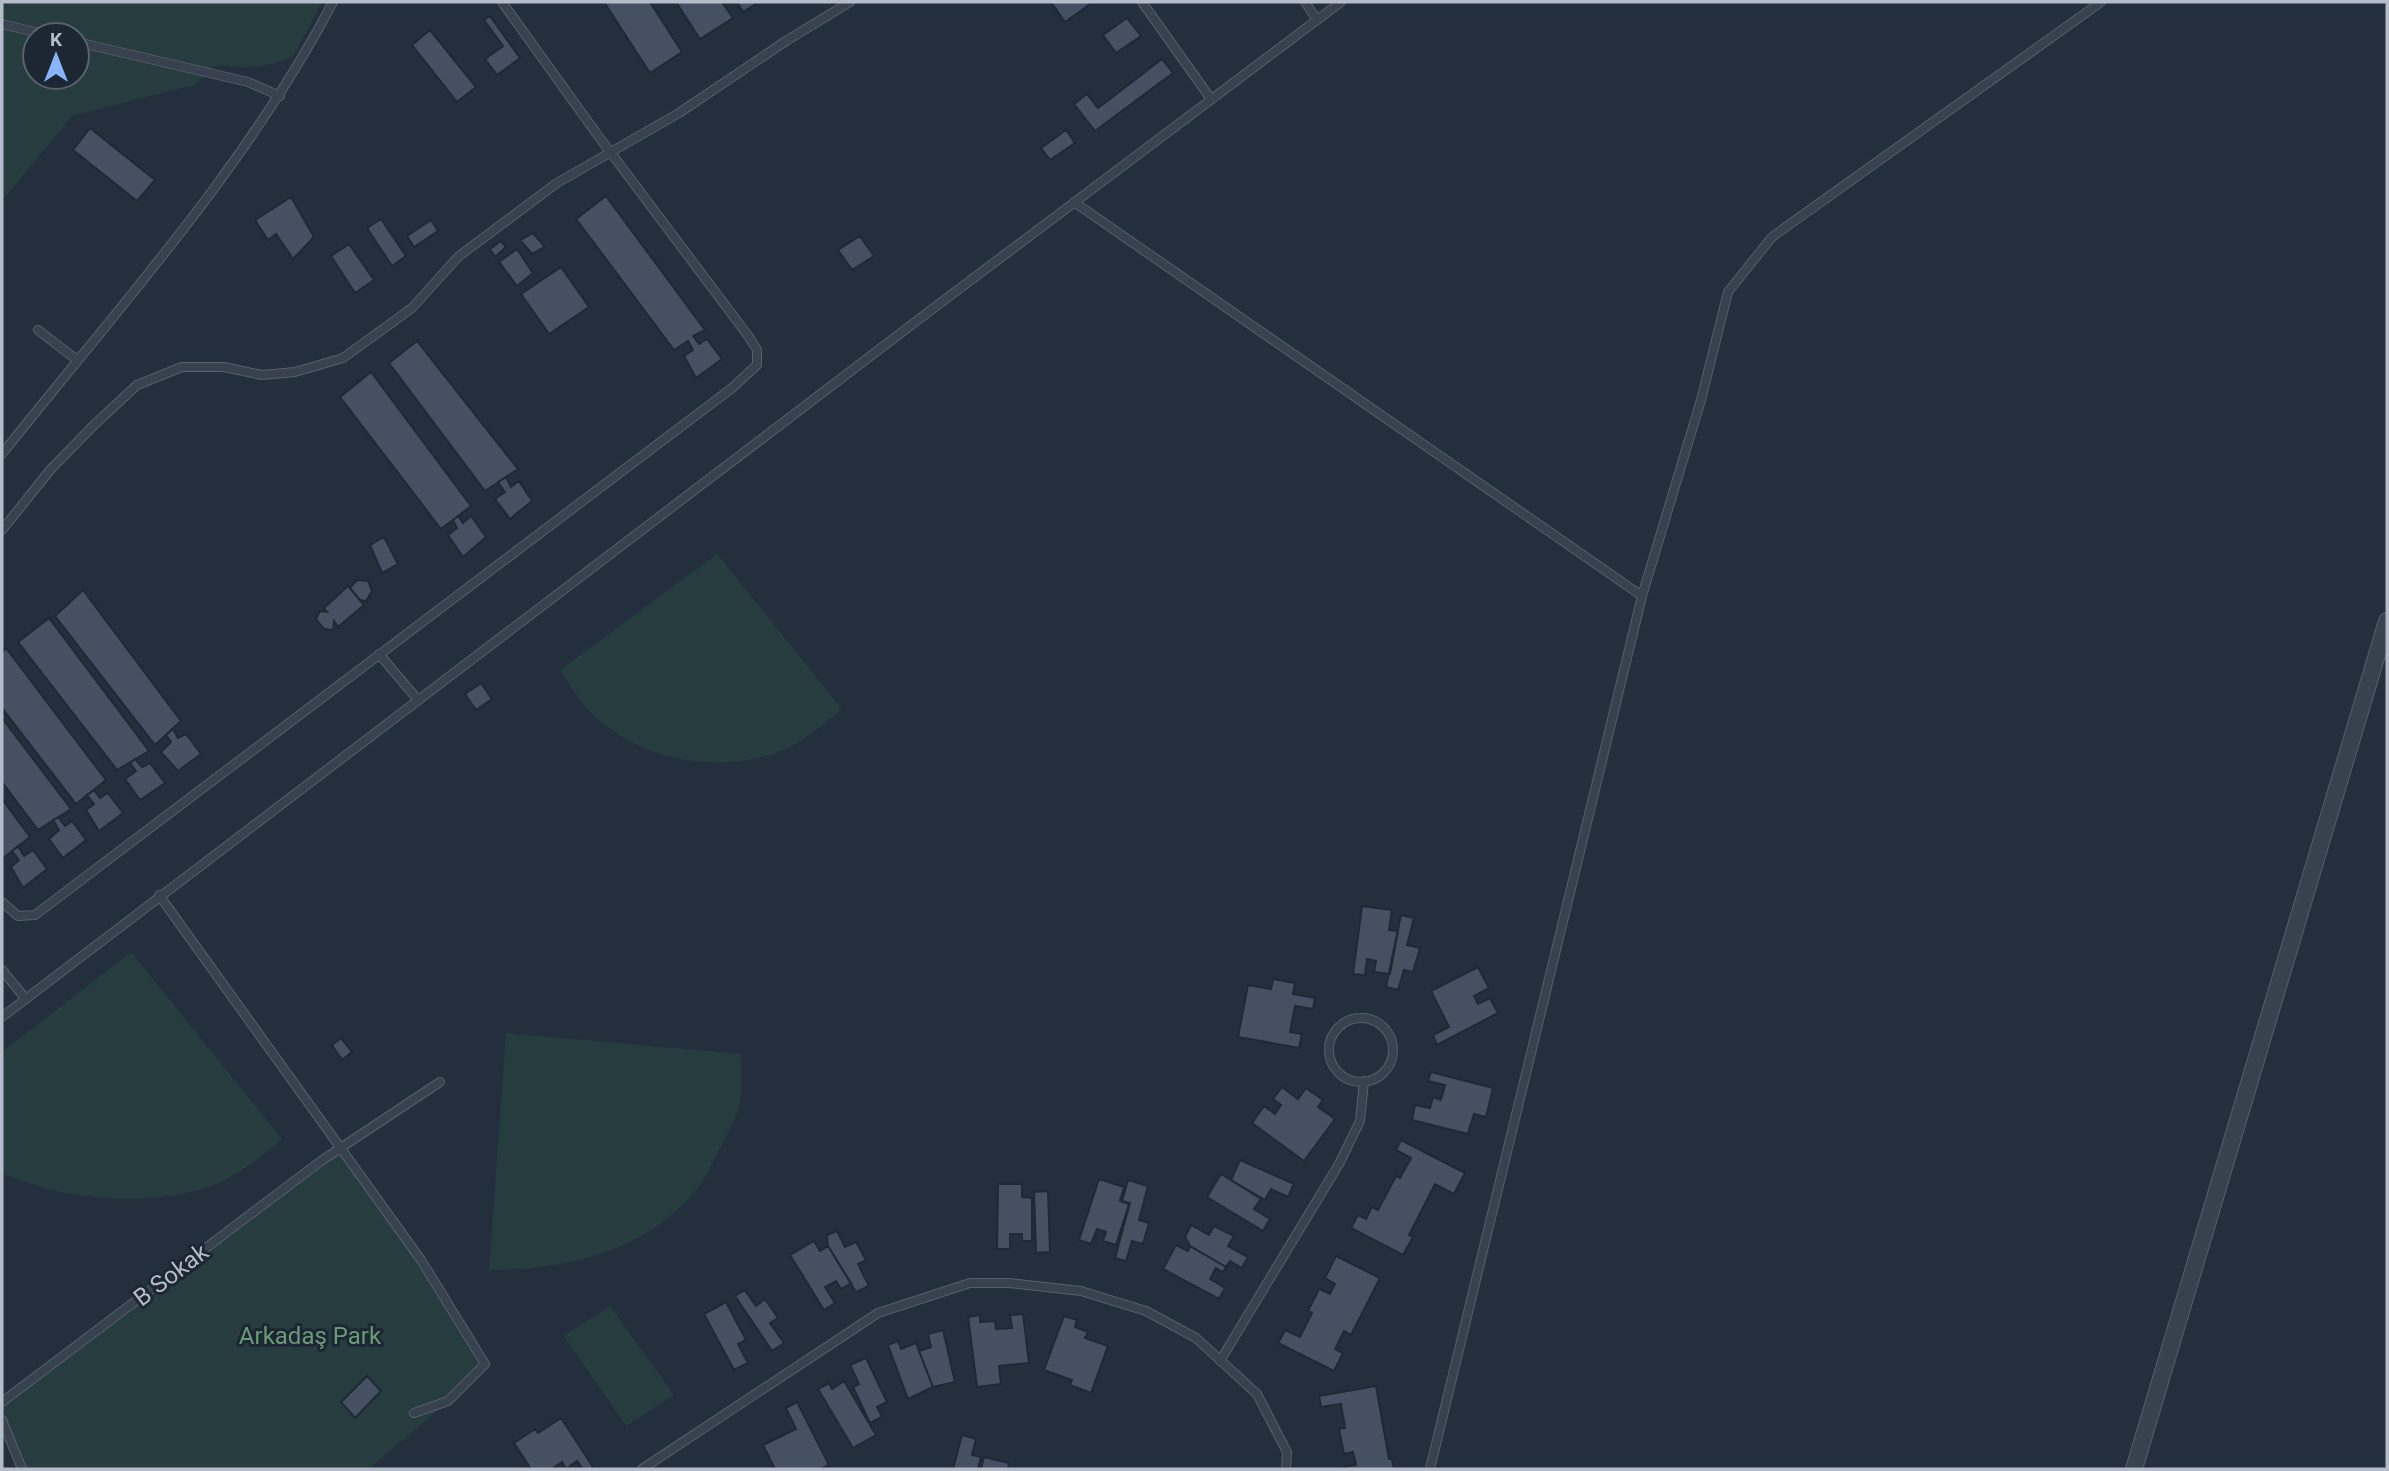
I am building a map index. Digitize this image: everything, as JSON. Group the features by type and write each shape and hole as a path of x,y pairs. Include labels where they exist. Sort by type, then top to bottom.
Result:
{"street":[{"path":"2134,1469 2387,621"}],"lane":[{"path":"2,454 204,204 280,96 333,2"},
{"path":"2,902 18,916 35,915 732,388 757,365 757,350 749,337 502,2"},
{"path":"2,530 51,469 137,385 182,367 224,367 262,375 295,372 343,358 412,308 459,256 557,183 679,113 786,41 850,2"},
{"path":"1142,2 1211,99"},
{"path":"1305,2 1317,20"},
{"path":"2,1017 159,895 1341,2"},
{"path":"1430,1469 1642,596 1701,400 1728,292 1772,237 2101,2"},
{"path":"2,24 21,29"},
{"path":"91,45 248,82 280,96"},
{"path":"1074,202 1642,596"},
{"path":"38,330 77,360"},
{"path":"379,654 418,700"},
{"path":"159,895 421,1260 485,1364 447,1401 414,1413"},
{"path":"2,970 25,998"},
{"path":"1355,1018 1366,1018 1381,1025 1387,1031 1393,1046 1390,1065 1382,1073 1364,1081 1344,1077 1330,1058 1330,1042 1334,1032 1339,1026 1355,1018"},
{"path":"1220,1361 1339,1164 1360,1121 1364,1081"},
{"name":"B Sokak","path":"2,1402 340,1148 440,1082"},
{"path":"642,1469 878,1313 970,1283 1009,1283 1082,1291 1146,1311 1196,1338 1257,1394 1287,1452 1286,1469"},
{"path":"2,1420 22,1469"}],"green space":[{"path":"2,2 322,2 293,57 256,67 217,65 194,85 72,116 2,201"},
{"path":"717,554 842,709 803,740 776,753 730,762 684,760 639,746 619,735 588,710 560,670"},
{"path":"131,952 282,1139 225,1180 207,1188 165,1196 119,1198 76,1195 5,1175 2,1172 2,1052"},
{"path":"506,1033 741,1054 740,1104 709,1171 677,1211 654,1228 603,1253 547,1266 489,1270"},
{"name":"Arkadaş Park","path":"340,1148 421,1260 485,1364 477,1377 369,1469 26,1469 2,1419 2,1402"},
{"path":"610,1306 674,1395 626,1426 564,1336"}],"building":[{"path":"604,2 650,2 682,52 650,73"},
{"path":"676,2 722,2 733,18 700,39"},
{"path":"737,2 759,2 743,12"},
{"path":"1051,2 1093,2 1065,22"},
{"path":"490,16 520,58 497,75 485,59 503,46 484,20"},
{"path":"1127,18 1141,36 1116,53 1103,35"},
{"path":"430,30 476,87 457,102 412,45"},
{"path":"1162,59 1173,73 1095,131 1074,104 1087,94 1098,108"},
{"path":"90,128 155,180 137,201 73,150"},
{"path":"1066,130 1075,143 1050,160 1041,148"},
{"path":"606,196 705,330 693,336 699,344 707,339 722,359 696,378 684,356 693,350 688,341 674,350 576,219"},
{"path":"291,197 314,237 293,259 276,234 268,240 255,220"},
{"path":"381,219 406,256 392,266 367,228"},
{"path":"431,220 438,231 414,247 407,236"},
{"path":"533,233 545,247 532,254 520,240"},
{"path":"860,236 874,256 852,270 838,250"},
{"path":"501,241 506,247 495,257 490,249"},
{"path":"349,244 374,280 355,293 331,256"},
{"path":"517,249 533,273 517,286 499,262"},
{"path":"561,267 589,307 549,334 521,294"},
{"path":"417,341 518,469 485,491 389,363"},
{"path":"371,372 471,506 441,529 340,397"},
{"path":"506,477 511,487 519,481 532,501 510,519 495,499 505,492 498,482"},
{"path":"458,516 463,523 471,516 486,537 463,557 448,535 457,528 453,520"},
{"path":"384,537 398,564 382,573 370,545"},
{"path":"357,580 368,581 372,591 366,601 360,600 350,588"},
{"path":"348,586 364,605 338,627 334,621 333,630 324,629 316,619 320,611 327,612 324,608"},
{"path":"83,590 181,721 155,745 55,616"},
{"path":"49,618 149,751 117,770 18,642"},
{"path":"6,648 106,780 76,804 2,708 2,652"},
{"path":"481,683 492,699 476,710 465,694"},
{"path":"2,718 71,809 38,830 2,782"},
{"path":"173,729 178,738 186,734 201,754 178,771 161,752 171,742 166,735"},
{"path":"135,759 142,767 150,763 165,783 140,800 125,779 136,771 130,763"},
{"path":"94,790 100,798 108,793 123,813 99,831 86,810 94,804 87,795"},
{"path":"2,799 30,837 2,859"},
{"path":"58,817 65,826 72,821 86,840 63,858 49,839 59,830 53,820"},
{"path":"18,846 24,856 33,850 47,869 23,888 11,867 19,860 12,851"},
{"path":"1362,906 1392,910 1389,930 1398,931 1390,974 1374,972 1376,961 1367,959 1365,975 1353,974"},
{"path":"1401,915 1414,918 1407,945 1420,948 1413,972 1404,970 1398,990 1386,987"},
{"path":"1478,967 1489,988 1474,996 1478,1004 1490,998 1498,1013 1437,1045 1433,1035 1449,1027 1431,991"},
{"path":"1273,979 1295,983 1293,994 1315,998 1313,1009 1295,1006 1290,1032 1302,1034 1299,1048 1238,1037 1248,985 1271,989"},
{"path":"341,1038 352,1052 342,1060 332,1045"},
{"path":"1431,1072 1493,1088 1486,1117 1474,1114 1468,1134 1412,1120 1415,1105 1430,1108 1433,1097 1441,1100 1445,1085 1428,1081"},
{"path":"1282,1087 1298,1099 1306,1088 1323,1100 1318,1107 1335,1119 1304,1161 1252,1123 1264,1106 1275,1114 1281,1105 1273,1099"},
{"path":"1401,1140 1465,1173 1454,1194 1435,1184 1409,1235 1413,1237 1403,1255 1351,1228 1358,1215 1366,1219 1372,1207 1378,1210 1396,1176 1400,1178 1411,1158 1396,1150"},
{"path":"1240,1160 1294,1184 1288,1197 1271,1189 1265,1200 1231,1180"},
{"path":"1221,1174 1261,1199 1254,1209 1270,1219 1263,1231 1207,1197"},
{"path":"1099,1179 1124,1187 1120,1201 1129,1204 1116,1245 1103,1241 1106,1232 1097,1229 1091,1244 1079,1240"},
{"path":"1128,1180 1148,1186 1139,1220 1149,1223 1143,1244 1132,1241 1126,1261 1115,1258 1130,1203 1122,1201"},
{"path":"998,1184 1022,1184 1022,1197 1032,1198 1032,1241 1022,1241 1022,1234 1010,1234 1010,1249 997,1249"},
{"path":"1048,1191 1050,1252 1036,1253 1034,1192"},
{"path":"1191,1225 1209,1235 1214,1226 1234,1236 1228,1246 1248,1257 1242,1268 1230,1261 1226,1267 1190,1246 1185,1237"},
{"path":"837,1231 845,1247 856,1242 866,1260 858,1264 869,1286 856,1292 828,1246 827,1235"},
{"path":"814,1241 820,1251 828,1246 851,1283 841,1289 836,1281 825,1287 835,1303 824,1310 790,1255"},
{"path":"1176,1245 1188,1251 1190,1246 1226,1267 1223,1272 1216,1268 1210,1279 1225,1288 1219,1299 1163,1269"},
{"path":"1336,1256 1380,1278 1351,1335 1344,1331 1335,1349 1343,1353 1334,1371 1278,1343 1285,1330 1300,1337 1312,1313 1308,1311 1319,1289 1330,1294 1335,1284 1325,1278"},
{"path":"745,1290 756,1306 765,1299 778,1318 770,1323 784,1343 772,1351 735,1296"},
{"path":"726,1302 746,1340 738,1344 748,1363 734,1370 704,1314"},
{"path":"1023,1314 1029,1363 999,1366 1001,1384 977,1387 968,1317 980,1315 980,1322 995,1321 996,1329 1012,1328 1010,1315"},
{"path":"1064,1316 1077,1320 1075,1327 1088,1332 1085,1338 1108,1346 1091,1393 1070,1385 1072,1380 1044,1370"},
{"path":"943,1330 955,1382 933,1387 919,1351 931,1347 928,1334"},
{"path":"898,1341 901,1349 916,1343 933,1387 908,1399 888,1345"},
{"path":"866,1358 887,1402 877,1407 882,1417 870,1423 853,1387 859,1384 850,1365"},
{"path":"367,1376 381,1391 355,1418 341,1402"},
{"path":"844,1381 876,1435 853,1448 818,1389 829,1383 832,1389"},
{"path":"1376,1386 1389,1459 1392,1459 1394,1469 1345,1469 1344,1467 1356,1465 1353,1452 1344,1454 1339,1429 1345,1428 1341,1404 1321,1407 1319,1396"},
{"path":"797,1402 829,1465 821,1469 775,1469 763,1445 796,1429 786,1408"},
{"path":"561,1418 593,1467 583,1469 577,1461 566,1469 562,1462 552,1469 531,1469 514,1443 535,1429 538,1433"},
{"path":"962,1435 976,1439 972,1455 981,1457 978,1469 953,1469"},
{"path":"984,1457 1009,1463 1008,1469 981,1469"}]}
